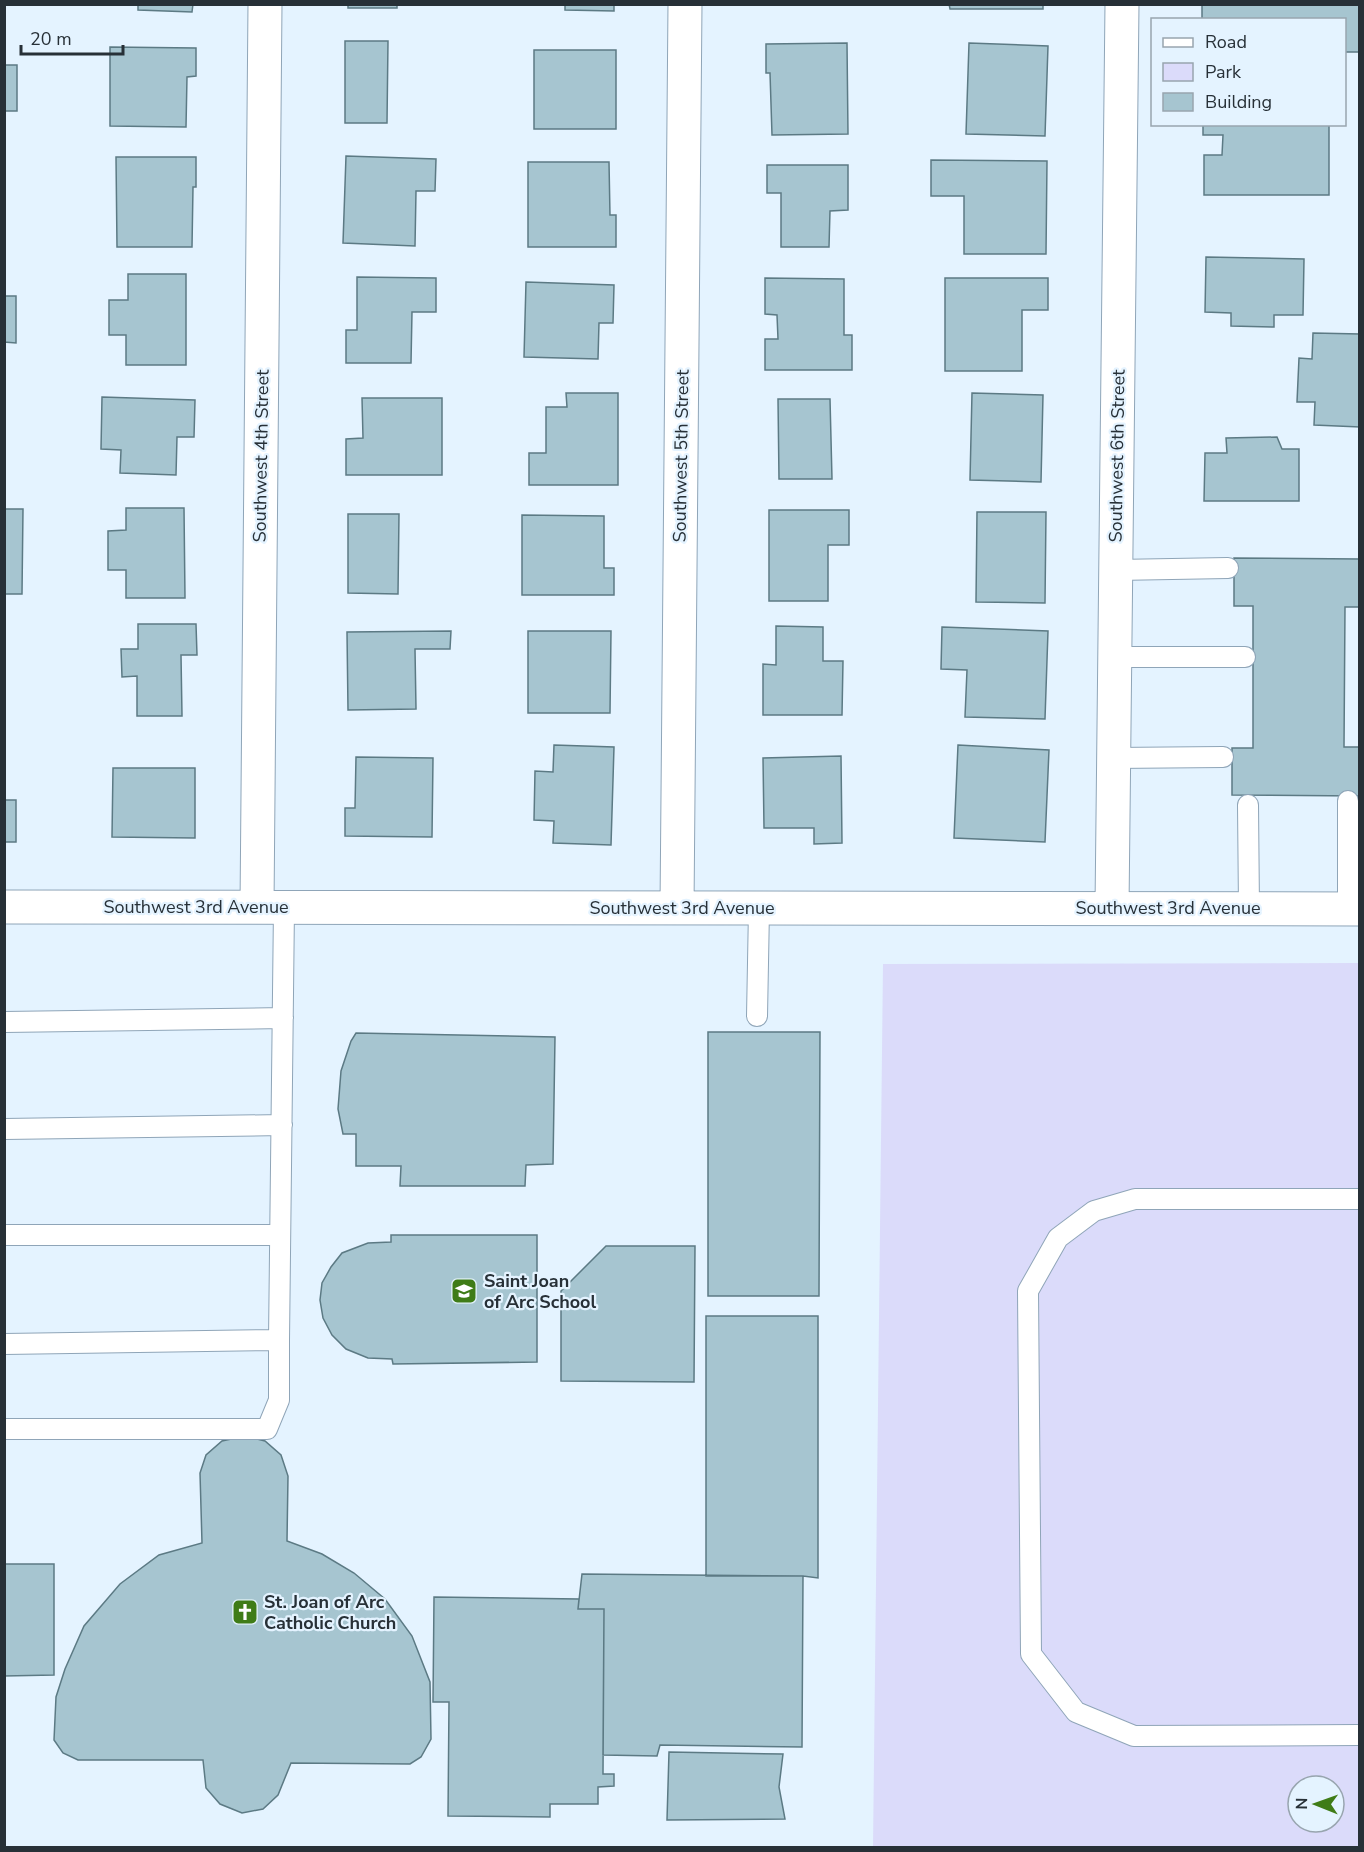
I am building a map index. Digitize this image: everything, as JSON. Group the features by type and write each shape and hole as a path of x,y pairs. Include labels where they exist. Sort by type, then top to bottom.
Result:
{"street":[{"name":"Southwest 4th Street","path":"265,4 271,907"},
{"name":"Southwest 5th Street","path":"677,908 685,4"},
{"name":"Southwest 6th Street","path":"1112,908 1122,4"},
{"name":"Southwest 3rd Avenue","path":"4,907 1354,909"}],"lane":[{"path":"1116,570 1228,568"},
{"path":"1115,657 1245,657"},
{"path":"1113,758 1222,757"},
{"path":"1348,801 1354,909"},
{"path":"1248,805 1249,909"},
{"path":"4,1429 267,1429 279,1400 283,1018 271,907"},
{"path":"757,1016 759,909"},
{"path":"4,1022 283,1018"},
{"path":"4,1129 282,1125"},
{"path":"1359,1198 1135,1199 1094,1211 1058,1238 1028,1291 1028,1303 1030,1654 1076,1712 1134,1736 1359,1735"},
{"path":"4,1234 280,1234"},
{"path":"4,1344 279,1341"}],"green space":[{"path":"1359,963 1359,1847 873,1848 883,964"}],"building":[{"path":"138,4 193,4 192,12 138,10"},
{"path":"348,4 397,4 397,8 348,8"},
{"path":"565,4 614,4 614,11 565,10"},
{"path":"949,4 1043,4 1043,9 950,9"},
{"path":"1202,4 1360,4 1360,52 1346,52 1346,18 1202,18"},
{"path":"345,41 388,41 387,123 345,123"},
{"path":"847,43 848,134 772,135 770,73 766,73 766,44"},
{"path":"969,43 1048,46 1045,136 966,134"},
{"path":"110,47 196,48 196,76 187,77 186,127 110,126"},
{"path":"534,50 616,50 616,129 534,129"},
{"path":"4,65 17,65 17,111 4,111"},
{"path":"1203,126 1329,126 1329,195 1204,195 1204,155 1222,155 1223,135 1203,135"},
{"path":"346,156 436,159 435,191 416,191 415,246 343,243"},
{"path":"116,157 196,157 192,247 117,247"},
{"path":"931,160 1047,161 1046,254 964,254 964,196 931,196"},
{"path":"528,162 609,162 610,215 616,215 616,247 528,247"},
{"path":"767,165 848,165 848,210 830,211 829,247 781,247 781,193 767,193"},
{"path":"1206,257 1304,259 1303,315 1274,315 1274,327 1231,326 1231,313 1205,312"},
{"path":"128,274 186,274 186,365 126,365 126,335 109,335 109,300 128,300"},
{"path":"357,277 436,278 436,312 412,312 411,363 346,363 346,330 357,330"},
{"path":"765,278 844,279 844,335 852,335 852,370 765,370 765,339 778,339 777,315 765,314"},
{"path":"945,278 1048,278 1048,310 1022,310 1022,371 945,371"},
{"path":"526,282 614,285 613,323 599,323 598,359 524,357"},
{"path":"4,296 16,296 16,343 4,342"},
{"path":"1313,333 1360,334 1360,427 1314,425 1315,402 1297,402 1299,358 1312,359"},
{"path":"566,393 618,393 618,485 529,485 529,453 546,453 546,407 567,407"},
{"path":"972,393 1043,395 1041,482 970,480"},
{"path":"102,397 195,400 194,437 177,437 176,475 120,473 121,450 101,449"},
{"path":"362,398 442,398 442,475 346,475 346,439 363,438"},
{"path":"778,399 830,399 832,479 779,479"},
{"path":"1277,437 1282,449 1299,449 1299,501 1204,501 1205,453 1227,453 1226,438"},
{"path":"126,508 184,508 185,598 126,598 126,570 108,570 108,531 126,530"},
{"path":"4,509 23,509 22,594 4,594"},
{"path":"769,510 849,510 849,545 828,545 828,601 769,601"},
{"path":"977,512 1046,512 1045,603 976,602"},
{"path":"348,514 399,514 398,594 348,593"},
{"path":"522,515 604,516 604,568 614,568 614,595 522,595"},
{"path":"1234,558 1360,559 1360,607 1345,607 1344,747 1360,747 1360,796 1232,795 1232,748 1253,748 1253,606 1234,606"},
{"path":"138,624 196,624 197,655 181,655 182,716 137,716 137,676 122,677 121,649 138,649"},
{"path":"776,626 823,627 823,661 843,661 842,715 763,715 763,664 776,665"},
{"path":"942,627 1048,631 1045,719 965,717 967,670 941,669"},
{"path":"451,631 450,649 415,649 416,709 348,710 347,632"},
{"path":"528,631 611,631 610,713 528,713"},
{"path":"554,745 614,747 611,845 553,843 554,821 534,820 535,771 553,772"},
{"path":"958,745 1049,750 1045,842 954,838"},
{"path":"841,756 842,843 814,844 814,828 764,828 763,758"},
{"path":"356,757 433,758 432,837 345,836 345,808 355,808"},
{"path":"113,768 195,768 195,838 112,837"},
{"path":"4,800 16,800 16,842 4,842"},
{"path":"708,1032 820,1032 819,1296 708,1296"},
{"path":"356,1033 555,1037 553,1164 526,1165 525,1186 400,1186 401,1166 356,1166 356,1134 343,1134 338,1109 341,1071"},
{"path":"391,1235 537,1235 537,1362 393,1364 392,1359 368,1358 346,1349 332,1335 323,1318 320,1300 322,1283 342,1253 368,1243 391,1242"},
{"path":"606,1246 695,1246 694,1382 561,1381 561,1291"},
{"path":"706,1316 818,1316 818,1578 706,1576"},
{"name":"St. Joan of Arc Catholic Church","path":"245,1436 265,1441 281,1455 288,1476 287,1541 322,1554 354,1573 385,1599 412,1636 430,1682 431,1739 421,1757 410,1764 291,1763 278,1795 263,1809 242,1813 220,1804 206,1788 203,1760 78,1760 63,1753 54,1740 56,1697 65,1669 84,1626 120,1584 159,1555 202,1543 200,1473 206,1455 222,1441"},
{"path":"4,1564 54,1564 54,1675 4,1676"},
{"path":"582,1574 803,1576 802,1747 660,1745 657,1756 603,1755 604,1609 578,1609"},
{"path":"434,1597 579,1599 578,1609 604,1609 603,1774 614,1774 614,1786 598,1787 598,1804 550,1804 550,1817 448,1816 449,1702 433,1702"},
{"path":"669,1752 783,1754 779,1787 785,1819 667,1820"}],"place":[{"name":"Saint Joan of Arc School","path":"464,1291"},
{"name":"St. Joan of Arc Catholic Church","path":"245,1612"}]}
